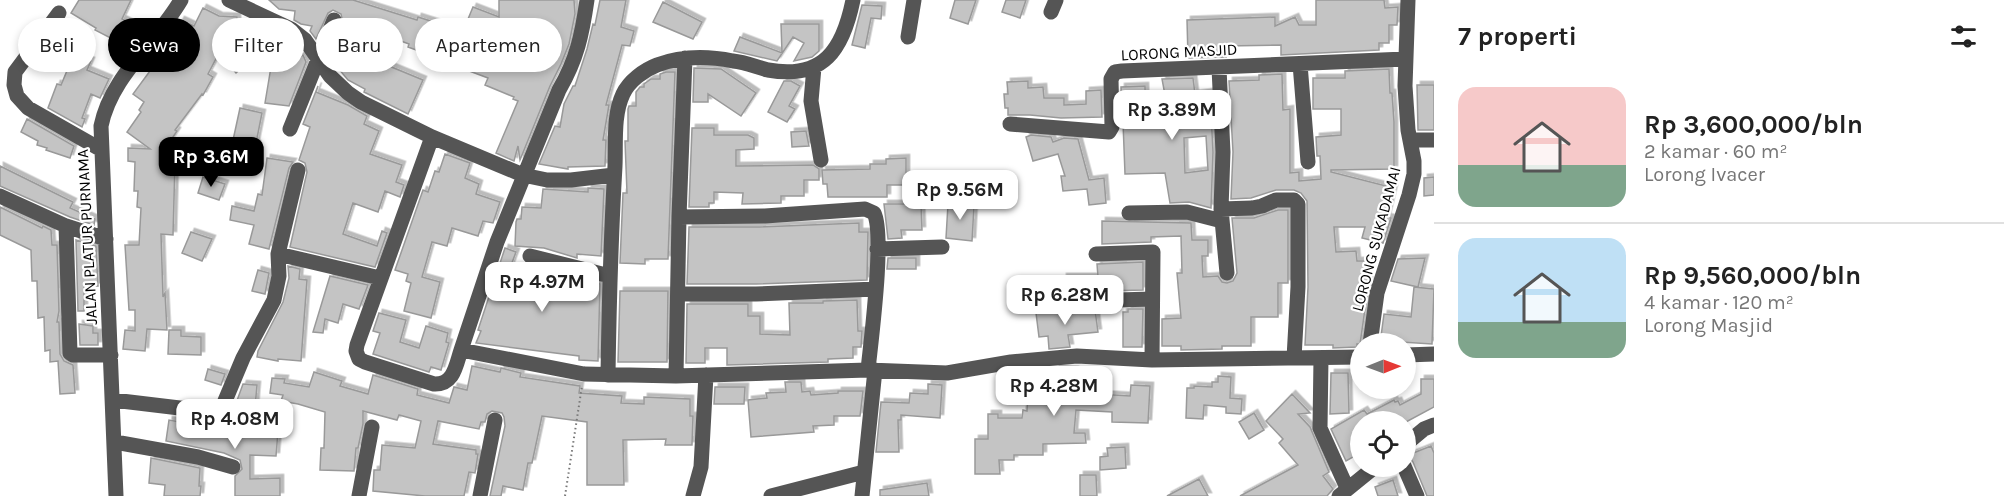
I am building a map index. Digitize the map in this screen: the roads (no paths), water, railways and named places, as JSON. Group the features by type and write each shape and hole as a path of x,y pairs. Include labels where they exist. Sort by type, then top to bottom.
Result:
{"street":[{"name":"JALAN PLATUR PURNAMA","path":"116,496 116,441 100,126 108,101 120,81 181,0"},
{"path":"229,0 291,28 306,40 316,55"},
{"path":"432,137 380,278 356,351 359,359 441,384 451,378 497,242 523,175 577,54 587,0"},
{"path":"608,375 618,111 629,84 650,67 685,58 735,61 770,70 802,70 814,67 827,60 841,40 853,0"},
{"path":"908,37 914,0"},
{"name":"LORONG SUKADAMAI","path":"1372,333 1377,293 1414,174 1406,112 1405,59 1408,0"},
{"path":"59,13 15,72 14,85 17,96 28,108 100,149"},
{"path":"676,376 685,58"},
{"name":"LORONG MASJID","path":"1010,124 1109,132 1112,127 1111,79 1115,72 1405,59"},
{"path":"1300,64 1308,162"},
{"path":"290,129 316,66"},
{"path":"814,67 811,101 821,160"},
{"path":"1219,68 1223,152 1221,215 1227,273"},
{"path":"327,72 348,93 361,102 432,137 523,175 547,180 614,175"},
{"path":"1410,140 1434,140"},
{"path":"113,400 219,411 227,399 243,358 274,300 279,276 278,254 298,170"},
{"path":"0,196 66,226 106,239"},
{"path":"1129,213 1186,212 1221,215 1262,206 1276,200 1294,200 1298,204 1299,286 1294,358"},
{"path":"679,216 765,216 865,209 872,211 877,218 872,370 862,496"},
{"path":"66,226 70,353 73,355 111,355"},
{"path":"877,249 942,247"},
{"path":"1096,254 1153,252 1152,360"},
{"path":"278,254 380,278"},
{"path":"530,256 610,276"},
{"path":"678,294 876,290"},
{"path":"1048,302 1152,299"},
{"path":"461,350 584,374 676,376 872,370 947,373 1011,362 1077,356 1152,360 1350,357"},
{"path":"1416,355 1434,354"},
{"path":"1322,358 1320,428 1343,492 1362,477"},
{"path":"693,496 701,467 706,375"},
{"path":"480,496 495,420"},
{"path":"1416,436 1434,425"},
{"path":"359,496 372,427"},
{"path":"116,441 198,457 233,467"},
{"path":"771,496 864,472"},
{"path":"1409,477 1417,496"}]}
